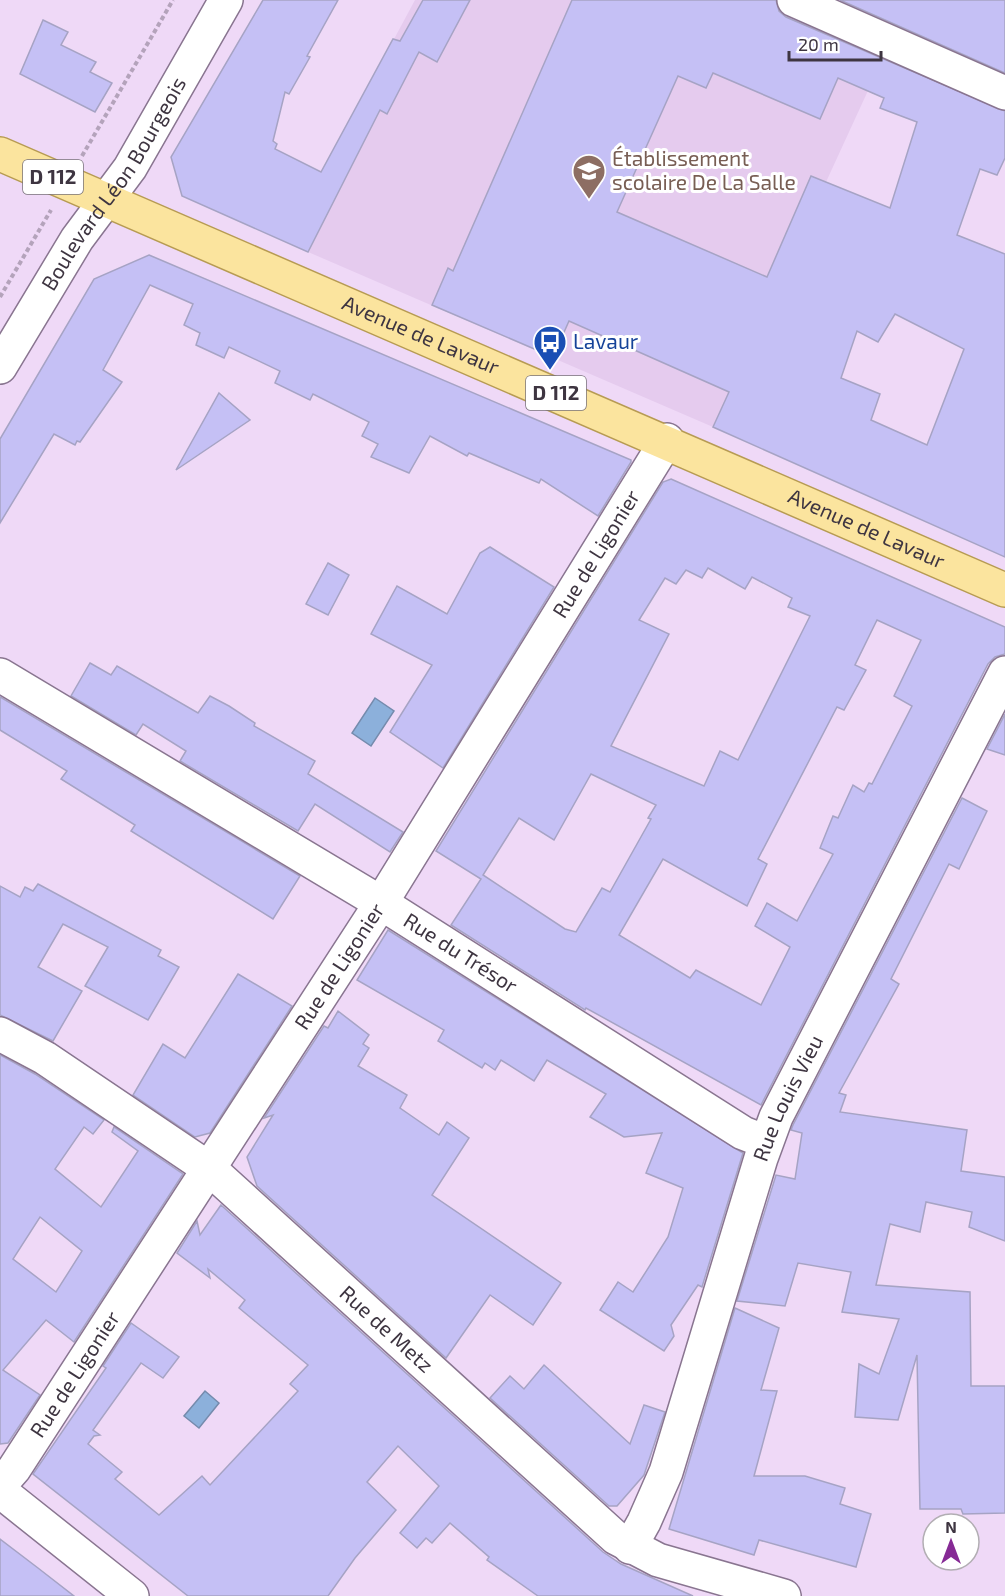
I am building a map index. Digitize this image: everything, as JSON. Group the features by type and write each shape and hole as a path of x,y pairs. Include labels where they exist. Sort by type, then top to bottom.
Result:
{"main road":[{"name":"Avenue de Lavaur","path":"0,154 667,440 1005,590"}],"street":[{"name":"Boulevard Léon Bourgeois","path":"0,367 76,239 106,201 155,126 226,0"},
{"path":"794,0 1005,93"},
{"name":"Rue de Ligonier","path":"3,1499 14,1469 211,1170 381,903 667,440"},
{"name":"Rue Louis Vieu","path":"630,1547 645,1522 666,1472 766,1142 1005,673"},
{"name":"Rue du Trésor","path":"0,675 381,903 743,1133 766,1142"},
{"name":"Rue de Metz","path":"0,1034 45,1058 211,1170 591,1516 630,1547 658,1560 780,1595"},
{"path":"3,1499 132,1596"}],"path":[{"path":"77,165 173,0"},
{"path":"0,297 52,207"}],"shaded area":[{"name":"Établissement scolaire De La Salle","path":"415,0 747,0 883,58 826,182 1005,254 778,287 713,427 285,242"}],"water":[{"path":"375,698 394,711 371,746 352,733"},
{"path":"205,1391 219,1403 199,1428 184,1416"}],"building":[{"path":"263,0 338,0 289,94 285,92 273,141 277,144 275,149 321,172 393,39 400,41 423,0 470,0 437,62 419,52 387,114 380,110 308,252 182,196 171,157"},
{"path":"572,0 776,0 779,11 786,17 1005,111 1005,158 997,175 980,169 957,235 1005,254 1005,557 713,427 729,392 569,321 553,357 432,305 448,268 453,271","holes":["713,73 820,119 838,78 884,98 880,108 917,122 890,208 811,176 767,277 617,212 678,76 706,88","895,314 964,349 927,445 871,420 880,394 841,378 857,331 878,342"]},
{"path":"840,0 1005,0 1005,73"},
{"path":"43,20 68,32 61,45 96,62 90,72 112,83 95,112 20,74"},
{"path":"149,255 631,460 631,462 598,516 541,479 539,483 469,453 467,456 430,436 409,473 371,457 378,444 362,436 369,422 313,394 310,400 275,383 280,371 229,347 224,358 196,345 200,333 184,325 193,304 150,285 103,370 122,382 80,442 77,441 75,445 54,434 0,523 0,439 94,279"},
{"path":"219,393 250,420 176,470"},
{"path":"671,479 1005,627 1005,654 995,657 988,664 761,1105 586,1008 585,1010 451,925 481,879 436,851 663,482","holes":["708,568 745,589 752,577 792,598 788,607 810,616 738,760 720,751 704,786 611,746 669,634 639,620 665,578 676,584 686,570 702,578","877,620 921,640 894,696 912,706 872,784 869,783 864,792 853,785 838,818 833,816 820,848 833,854 797,921 767,903 755,926 790,947 761,1005 696,970 690,978 619,935 663,859 747,906 767,864 758,859 837,707 844,710 866,670 855,665","591,774 656,805 648,818 651,819 610,892 602,888 576,932 565,929 483,875 519,818 554,840"]},
{"path":"490,547 554,587 443,768 390,732 432,665 371,634 397,586 447,614 480,553"},
{"path":"328,563 349,575 328,615 306,604"},
{"path":"90,663 111,675 117,666 198,713 210,696 229,706 255,723 254,726 315,761 308,774 403,832 390,852 315,804 298,831 180,761 186,751 143,724 136,735 71,696"},
{"path":"0,697 300,876 273,919 131,831 135,825 61,779 67,771 0,730"},
{"path":"1005,714 1005,755 987,749"},
{"path":"962,798 987,811 959,869 949,864 891,979 899,984 839,1093 846,1095 840,1112 967,1130 961,1171 1005,1177 1005,1241 969,1227 972,1212 926,1202 920,1232 890,1224 876,1285 970,1292 971,1386 1005,1386 1005,1513 962,1512 961,1509 920,1509 917,1355 898,1420 855,1417 859,1364 879,1374 899,1319 842,1312 851,1272 798,1263 785,1306 737,1301 776,1175 795,1179 802,1133 791,1130"},
{"path":"38,884 161,950 158,956 179,967 148,1020 85,986 108,947 63,924 38,967 82,991 53,1041 0,1015 0,886 20,897 25,887 33,891"},
{"path":"388,930 743,1153 702,1287 698,1285 671,1325 674,1336 664,1351 600,1310 618,1282 633,1292 668,1237 683,1188 646,1173 662,1133 624,1137 590,1117 606,1094 547,1060 534,1081 501,1060 495,1070 485,1063 482,1068 438,1041 444,1030 357,980"},
{"path":"238,974 292,1006 210,1133 195,1137 133,1095 163,1044 185,1058"},
{"path":"338,1011 369,1035 363,1044 369,1048 358,1066 407,1095 400,1108 439,1135 447,1122 469,1138 432,1195 561,1283 533,1325 490,1295 446,1358 257,1186 247,1157 273,1115 264,1118 324,1026 328,1028"},
{"path":"0,1055 35,1074 104,1120 93,1134 84,1127 55,1169 101,1207 138,1151 112,1132 114,1127 183,1174 74,1342 46,1320 3,1370 40,1395 8,1443 0,1444","holes":["40,1217 82,1251 56,1292 13,1259"]},
{"path":"221,1205 603,1552 621,1564 693,1596 538,1596 487,1560 489,1557 450,1523 432,1543 426,1538 417,1548 400,1533 439,1486 398,1446 367,1482 396,1510 355,1558 328,1596 188,1596 33,1474 106,1368 103,1366 131,1323 179,1357 163,1378 141,1363 93,1430 100,1435 94,1436 88,1444 122,1472 115,1479 159,1515 202,1476 210,1485 298,1391 290,1384 308,1365 239,1308 245,1300 208,1269 210,1278 177,1253 197,1221 200,1235"},
{"path":"735,1308 779,1328 761,1390 777,1391 754,1476 805,1476 845,1488 840,1504 871,1514 856,1567 759,1540 754,1555 669,1529"},
{"path":"544,1365 630,1444 644,1405 665,1412 644,1475 617,1506 609,1506 490,1398 510,1376 524,1389"},
{"path":"0,1539 38,1568 74,1596 0,1596"}],"place":[{"name":"Établissement scolaire De La Salle","path":"589,200"},
{"name":"Lavaur","path":"550,371"}]}
